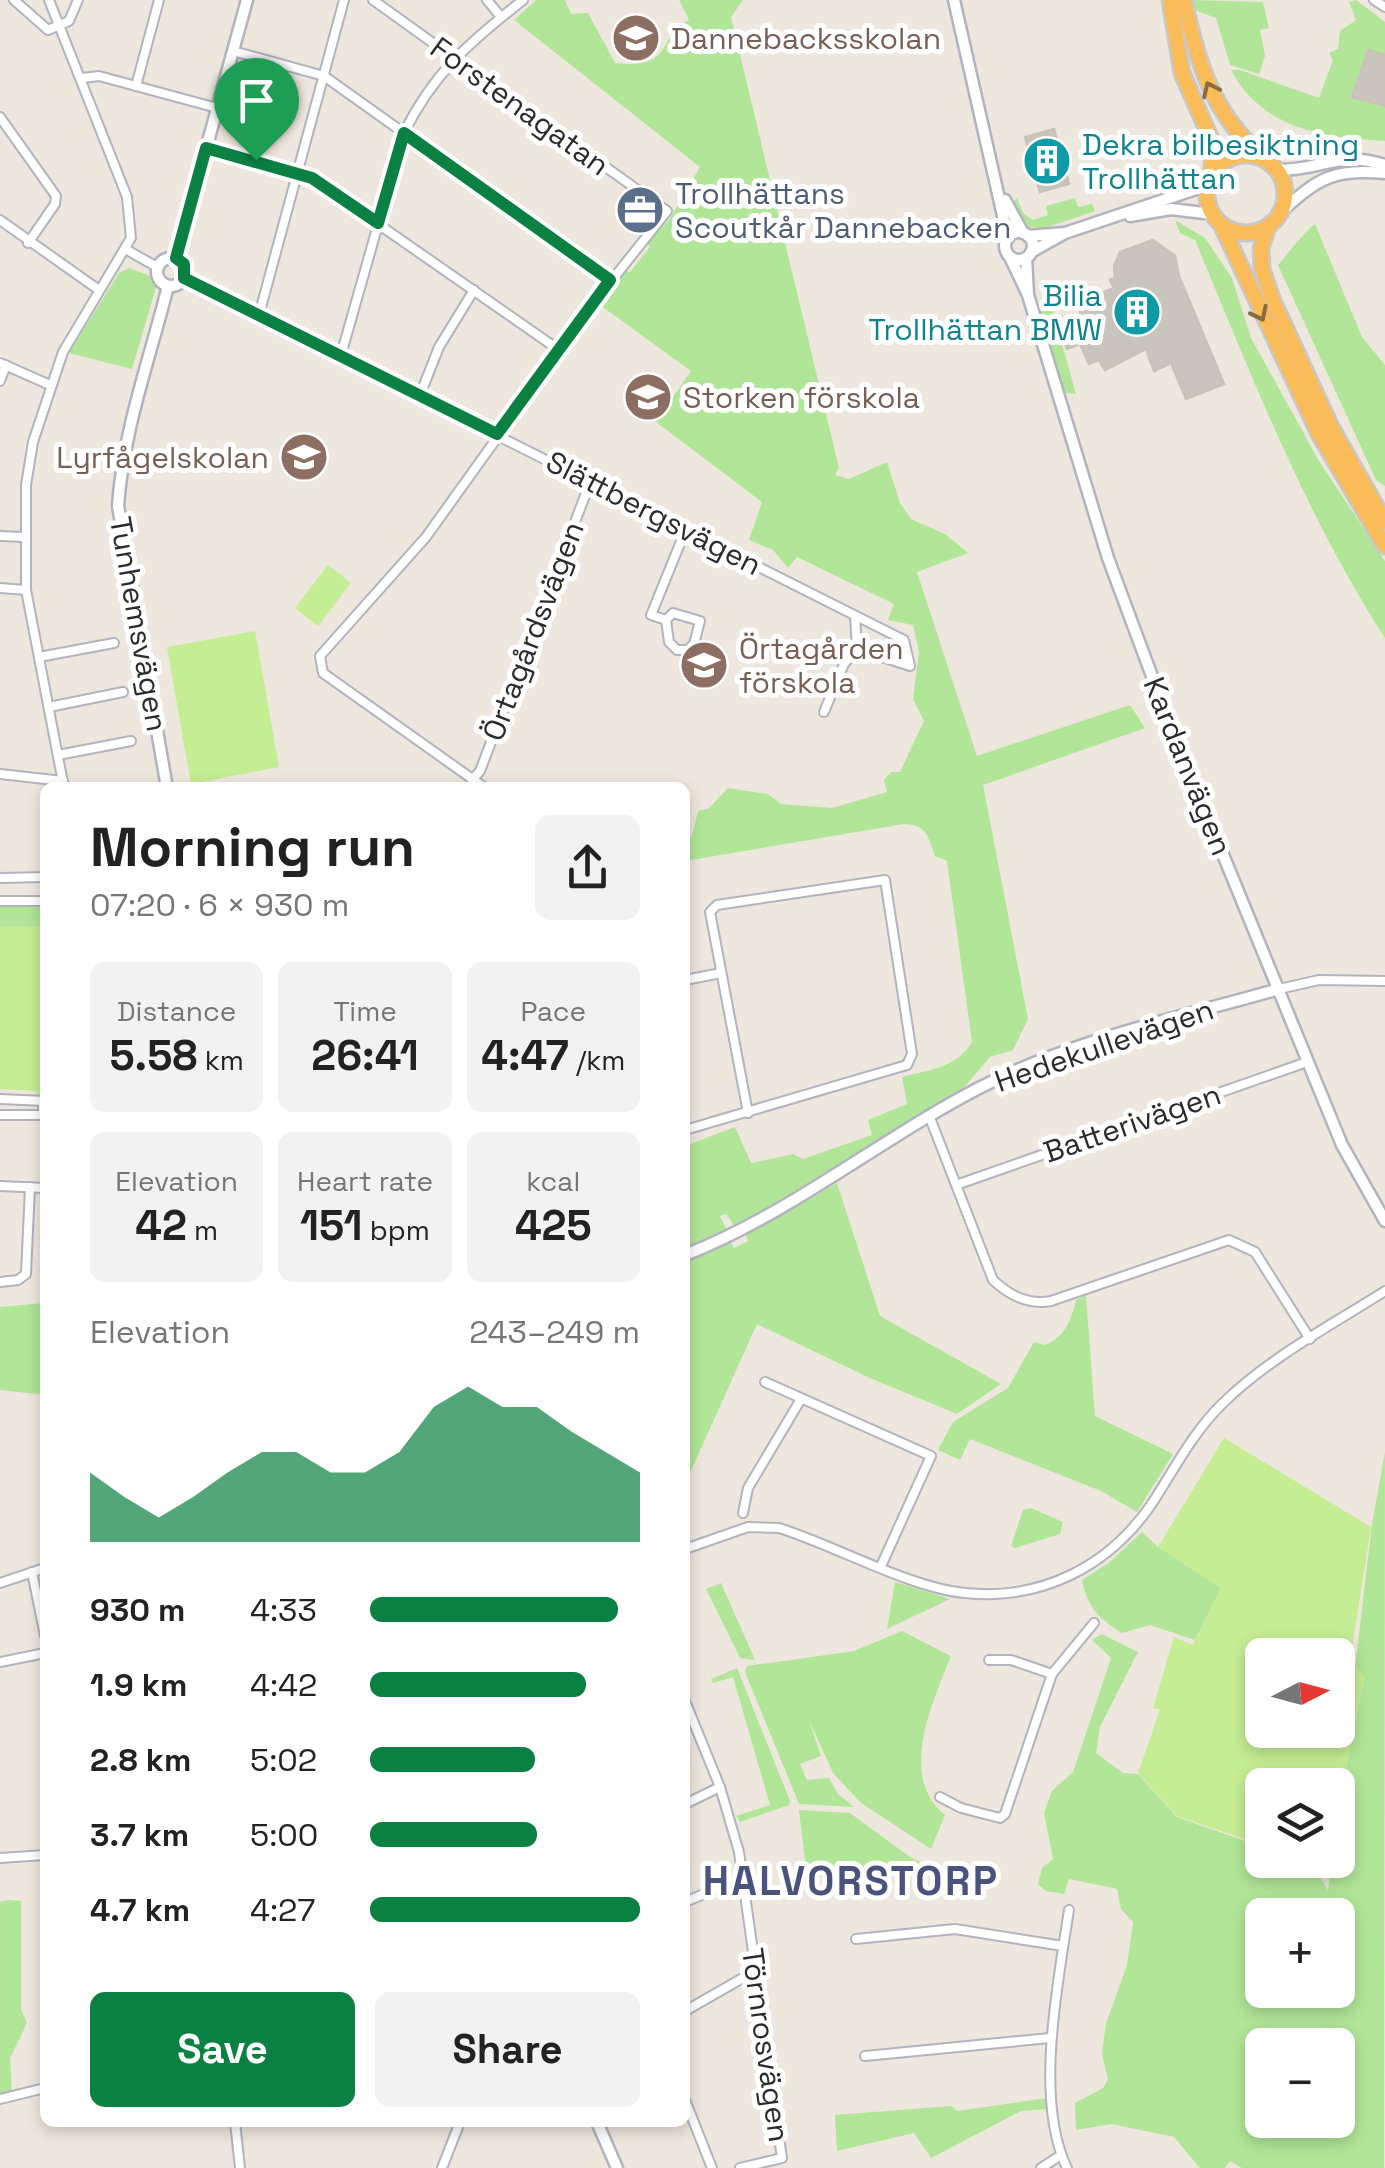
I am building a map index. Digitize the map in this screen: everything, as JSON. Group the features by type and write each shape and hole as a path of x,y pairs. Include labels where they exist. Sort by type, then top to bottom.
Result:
{"highway":[{"path":"1170,0 1189,96 1214,146 1210,181 1217,219 1302,399 1385,546"},
{"path":"1184,0 1208,89 1241,139 1272,166 1285,190 1282,211 1268,227 1262,268 1273,302 1331,427 1385,522"},
{"path":"1210,181 1224,162 1236,156 1248,155 1272,166"},
{"path":"1217,219 1244,234 1268,227"}],"street":[{"path":"14,0 44,30 60,27 73,16 78,0"},
{"path":"49,0 127,197 132,227 127,250 98,290 63,352 50,385 26,485 26,590 63,782"},
{"path":"136,86 160,0"},
{"path":"176,258 247,0"},
{"path":"259,315 344,0"},
{"name":"Forstenagatan","path":"373,0 667,211 610,280"},
{"path":"487,0 502,17"},
{"path":"341,356 404,133 432,83 522,0"},
{"path":"954,0 1008,238 1065,234"},
{"path":"1374,0 1385,7"},
{"path":"234,50 324,76 610,280 426,537 319,661 323,673 417,736 475,782"},
{"path":"82,78 100,76 217,108"},
{"path":"0,117 56,196 55,204 28,243"},
{"path":"206,148 298,173 378,223 559,350"},
{"path":"1272,166 1291,171 1353,157 1385,165"},
{"path":"1282,211 1329,176 1355,170 1385,173"},
{"path":"1010,257 1029,255 1065,234 1119,218 1210,181"},
{"path":"1001,195 1025,234"},
{"path":"1119,218 1171,209 1217,219"},
{"path":"0,237 3,224 98,290"},
{"name":"Kardanvägen","path":"1025,234 1028,295"},
{"name":"Kardanvägen","path":"1008,238 1005,248 1028,295 1108,558 1184,760 1342,1146 1385,1221"},
{"path":"127,250 157,268"},
{"path":"176,258 184,264 184,278 177,285 168,286 158,277 157,268 162,260 176,258"},
{"name":"Slättbergsvägen","path":"184,278 904,640 910,666 857,649"},
{"name":"Tunhemsvägen","path":"166,782 118,506 120,475 168,286"},
{"path":"420,395 439,347 474,290"},
{"path":"0,381 3,364 50,385"},
{"name":"Örtagårdsvägen","path":"472,780 480,771 591,480"},
{"path":"666,620 651,615 686,529"},
{"path":"0,536 24,537"},
{"path":"0,588 26,590"},
{"path":"672,613 682,613 700,621 694,644 687,650 677,650 666,631 666,620 672,613"},
{"path":"824,712 844,664 857,649 855,616"},
{"path":"39,657 114,643"},
{"path":"48,707 123,692"},
{"path":"58,754 131,741"},
{"path":"0,774 50,782"},
{"path":"0,878 40,878"},
{"path":"690,1129 748,1113 907,1065 911,1060 887,882 878,878 717,905 710,912 748,1113"},
{"path":"0,901 40,901"},
{"path":"690,979 721,974"},
{"name":"Hedekullevägen","path":"690,1253 755,1223 982,1087 1058,1056 1278,988 1319,980 1385,980"},
{"name":"Batterivägen","path":"956,1185 1307,1062"},
{"path":"0,1099 40,1101"},
{"path":"0,1115 40,1116"},
{"path":"930,1118 993,1280 1015,1296 1031,1302 1052,1301 1229,1240 1255,1252 1310,1339"},
{"path":"0,1186 40,1188"},
{"path":"0,1282 25,1278 30,1187"},
{"path":"690,1546 748,1527 779,1528 948,1590 996,1594 1038,1588 1081,1570 1130,1532 1180,1456 1243,1384 1385,1291"},
{"path":"765,1382 931,1456 881,1566"},
{"path":"743,1513 748,1488 801,1399"},
{"path":"0,1583 40,1570"},
{"path":"32,1572 40,1611"},
{"path":"940,1797 961,1808 1000,1818 1004,1814 1052,1674 1094,1623"},
{"path":"0,1662 40,1653"},
{"path":"989,1660 1011,1660 1052,1674"},
{"name":"Törnrosvägen","path":"690,1713 720,1788 744,1877 782,2158 740,2168"},
{"path":"690,1802 720,1788"},
{"path":"0,1858 40,1854"},
{"path":"690,1900 744,1877"},
{"path":"1067,2168 1061,2156 1050,2038 1069,1910"},
{"path":"856,1940 956,1929 1063,1946"},
{"path":"690,2008 755,1971"},
{"path":"866,2056 1050,2038"},
{"path":"0,2098 40,2089"},
{"path":"690,2113 712,2168"},
{"path":"235,2127 240,2168"},
{"path":"442,2168 458,2127"},
{"path":"599,2127 617,2168"},
{"path":"1040,2168 1061,2156"}],"green space":[{"path":"536,0 565,0 571,14 588,13 615,63 634,64 656,57 689,20 679,0 743,0 731,17 839,468 835,475 849,479 887,462 900,503 911,519 945,534 968,553 917,572 977,756 1130,705 1145,728 983,785 1028,1019 1013,1050 990,1057 961,1091 735,1227 726,1214 720,1216 727,1230 690,1246 690,1144 735,1127 751,1163 793,1154 803,1159 872,1135 868,1120 907,1104 902,1077 950,1063 972,1042 947,861 935,856 922,829 904,824 690,860 690,836 698,811 708,809 728,788 768,794 781,804 832,808 887,792 884,780 891,772 900,772 924,721 913,699 919,651 913,625 888,620 894,604 797,557 788,568 773,550 749,540 762,502 656,422 691,371 600,305 624,270 630,272 650,247 646,243 669,220 700,167 514,20"},
{"path":"1190,0 1263,2 1269,28 1260,30 1265,56 1259,74 1230,65 1216,18 1192,9"},
{"path":"1356,0 1385,22 1385,141 1318,133 1278,118 1244,90 1231,70 1319,98 1333,60 1329,53 1338,49 1340,31 1356,20 1349,2"},
{"path":"1017,198 1023,213 1033,220 1048,215 1046,206 1075,198 1078,207 1092,204 1095,211 1036,231 1015,214 1013,203"},
{"path":"1175,220 1205,238 1232,278 1251,338 1319,461 1385,561 1385,638 1304,493 1195,240 1180,233"},
{"path":"1315,224 1362,337 1385,365 1385,486 1376,480 1278,265"},
{"path":"129,268 155,278 157,284 132,369 69,353 119,273"},
{"path":"1051,305 1076,394 1064,393 1040,312"},
{"path":"328,565 351,583 318,626 295,608"},
{"path":"255,631 279,767 191,782 167,647"},
{"path":"40,904 40,926 0,927 0,906"},
{"path":"40,926 40,1097 36,1097 36,1091 0,1089 0,927"},
{"path":"837,1183 880,1316 1001,1384 957,1414 757,1324 690,1473 690,1260 730,1242 734,1248 748,1241 746,1235"},
{"path":"1086,1295 1095,1416 1173,1454 1137,1512 1101,1491 970,1439 960,1460 938,1450 953,1422 1008,1388 1034,1342 1044,1345 1062,1333 1076,1300"},
{"path":"40,1303 40,1394 0,1390 0,1307"},
{"path":"1224,1438 1371,1527 1354,1638 1245,1638 1245,1748 1351,1748 1347,1768 1245,1768 1245,1839 1177,1816 1138,1773 1160,1710 1153,1708 1174,1637 1193,1645 1221,1588 1158,1547"},
{"path":"1385,1452 1384,2168 1242,2168 1230,2161 1225,2168 1200,2168 1174,2137 1112,2124 1076,2130 1075,2103 1103,2088 1108,2079 1102,2054 1106,2024 1127,1965 1133,1922 1121,1909 1117,1889 1069,1879 1064,1894 1046,1891 1038,1884 1042,1868 1053,1859 1044,1813 1052,1791 1073,1772 1111,1658 1092,1640 1102,1634 1138,1652 1100,1727 1096,1753 1123,1773 1138,1774 1177,1817 1245,1841 1245,1878 1320,1878 1328,1890 1330,1878 1355,1878 1355,1768 1343,1768 1346,1748 1355,1748 1355,1668"},
{"path":"1031,1508 1063,1522 1060,1534 1015,1548 1011,1546 1023,1510"},
{"path":"1142,1532 1221,1588 1195,1640 1150,1625 1122,1633 1101,1617 1087,1598 1082,1580 1110,1562"},
{"path":"895,1582 950,1599 887,1629"},
{"path":"721,1583 755,1660 740,1658 706,1589"},
{"path":"902,1631 951,1656 923,1738 923,1780 931,1799 945,1815 931,1849 861,1803 833,1773 809,1720 821,1756 800,1764 807,1780 829,1778 838,1794 854,1807 799,1804 745,1672 747,1666 854,1651"},
{"path":"1355,1666 1365,1677 1355,1727"},
{"path":"737,1668 790,1801 789,1805 740,1822 736,1816 770,1805 733,1677 713,1683 711,1679"},
{"path":"799,1810 850,1813 910,1857 938,1870 807,1877"},
{"path":"21,1901 21,2009 27,2023 10,2058 12,2093 0,2094 0,1902"},
{"path":"1047,2098 1048,2109 1021,2111 931,2158 914,2133 837,2151 835,2115 951,2106 957,2111"}],"building":[{"path":"1368,50 1385,55 1385,106 1352,97"},
{"name":"Dekra bilbesiktning Trollhättan","path":"1054,129 1069,184 1040,192 1025,137"},
{"name":"Bilia Trollhättan BMW","path":"1153,240 1175,256 1179,276 1224,384 1186,399 1171,363 1154,371 1146,349 1105,370 1099,360 1089,364 1080,344 1067,349 1060,332 1083,320 1077,303 1114,288 1110,280 1115,278 1114,266 1120,252"}],"place":[{"name":"Dannebacksskolan","path":"636,38"},
{"name":"Dekra bilbesiktning Trollhättan","path":"1047,161"},
{"name":"Trollhättans Scoutkår Dannebacken","path":"640,210"},
{"name":"Bilia Trollhättan BMW","path":"1137,312"},
{"name":"Storken förskola","path":"648,397"},
{"name":"Lyrfågelskolan","path":"304,457"},
{"name":"Örtagården förskola","path":"704,665"}],"district":[{"name":"HALVORSTORP","path":"851,1881"}],"route":[{"path":"404,133 610,280 497,434 184,278 184,264 176,258 206,148 256,160 312,178 378,223 404,133"}]}
